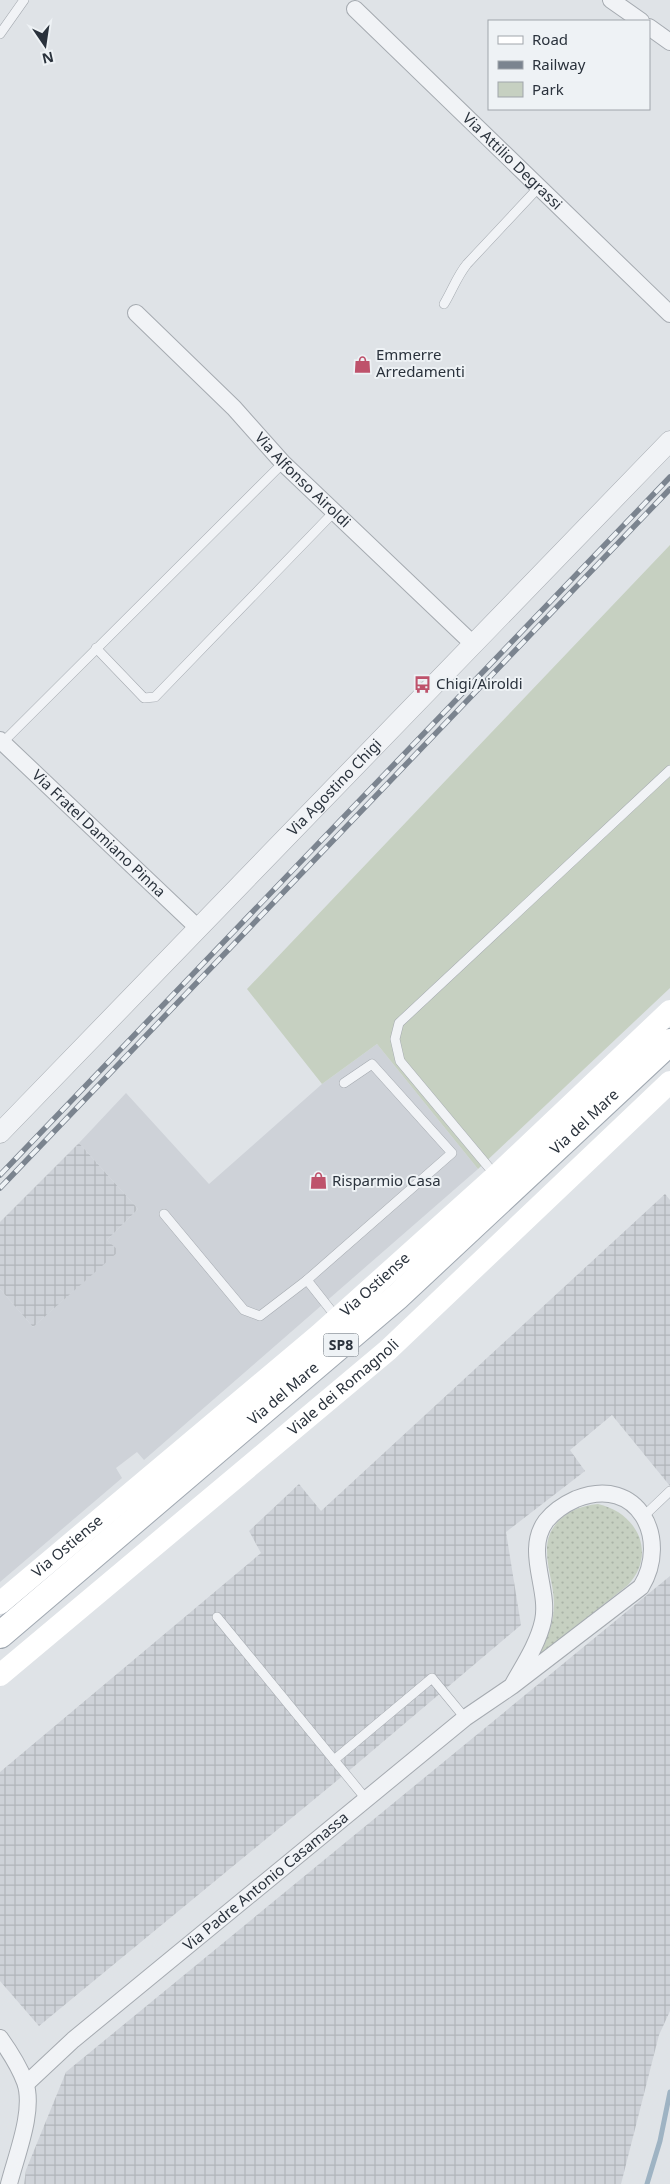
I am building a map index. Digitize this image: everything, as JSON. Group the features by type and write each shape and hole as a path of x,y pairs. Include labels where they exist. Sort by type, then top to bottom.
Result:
{"main road":[{"name":"Via Ostiense","path":"0,1603 338,1318 496,1176 670,1011"},
{"name":"Via del Mare","path":"0,1635 373,1318 670,1042"},
{"name":"Viale dei Romagnoli","path":"0,1675 376,1361 670,1082"}],"street":[{"path":"611,0 640,20"},
{"name":"Via Attilio Degrassi","path":"355,9 670,314"},
{"name":"Via Alfonso Airoldi","path":"136,313 234,408 283,463 473,644"},
{"name":"Via Agostino Chigi","path":"0,1133 197,927 670,441"},
{"name":"Via Fratel Damiano Pinna","path":"1,741 197,927"},
{"name":"Via Padre Antonio Casamassa","path":"26,2084 73,2040 465,1718 512,1686 640,1586 650,1576 655,1565 658,1546 656,1531 641,1507 626,1497 600,1492 569,1502 547,1521 542,1528 538,1564 544,1602 543,1621 535,1644 512,1686"},
{"path":"0,2038 16,2062 26,2084 28,2100 26,2121 8,2184"}],"lane":[{"path":"0,34 24,0"},
{"path":"444,304 463,269 538,187"},
{"path":"1,741 283,463"},
{"path":"96,648 144,698 155,697 334,512"},
{"path":"496,1176 400,1061 395,1039 399,1023 670,770"},
{"path":"164,1214 244,1310 260,1316 307,1280 452,1153 372,1064 344,1083"},
{"path":"307,1280 338,1318"},
{"path":"646,1513 670,1491"},
{"path":"217,1617 366,1799"},
{"path":"334,1760 432,1678 465,1718"}],"shaded area":[{"path":"377,1044 478,1169 144,1460 137,1452 116,1468 122,1478 0,1582 0,1289 33,1327 118,1251 107,1240 138,1209 79,1143 126,1093 209,1184 322,1084"},
{"path":"79,1143 138,1209 107,1240 119,1251 33,1327 0,1289 0,1222"},
{"path":"665,1194 670,1200 670,1486 612,1415 570,1450 585,1471 506,1532 521,1625 345,1774 39,2026 0,1981 0,1772 261,1553 249,1531 299,1484 321,1511"},
{"path":"670,1576 670,2011 659,2035 621,2184 24,2184 26,2170 66,2072"}],"green space":[{"path":"670,545 670,988 478,1169 377,1044 322,1084 247,989"},
{"path":"598,1504 624,1516 633,1525 639,1536 642,1548 641,1561 637,1573 628,1585 539,1656 550,1631 554,1611 554,1597 547,1551 551,1532 562,1517 570,1512 588,1505"}],"waterway":[{"path":"647,2184 660,2141 670,2092"}],"railway":[{"path":"0,1175 670,477"},
{"path":"0,1188 670,489"}],"place":[{"name":"Emmerre Arredamenti","path":"362,364"},
{"name":"Chigi/Airoldi","path":"422,684"},
{"name":"Risparmio Casa","path":"318,1181"}]}
